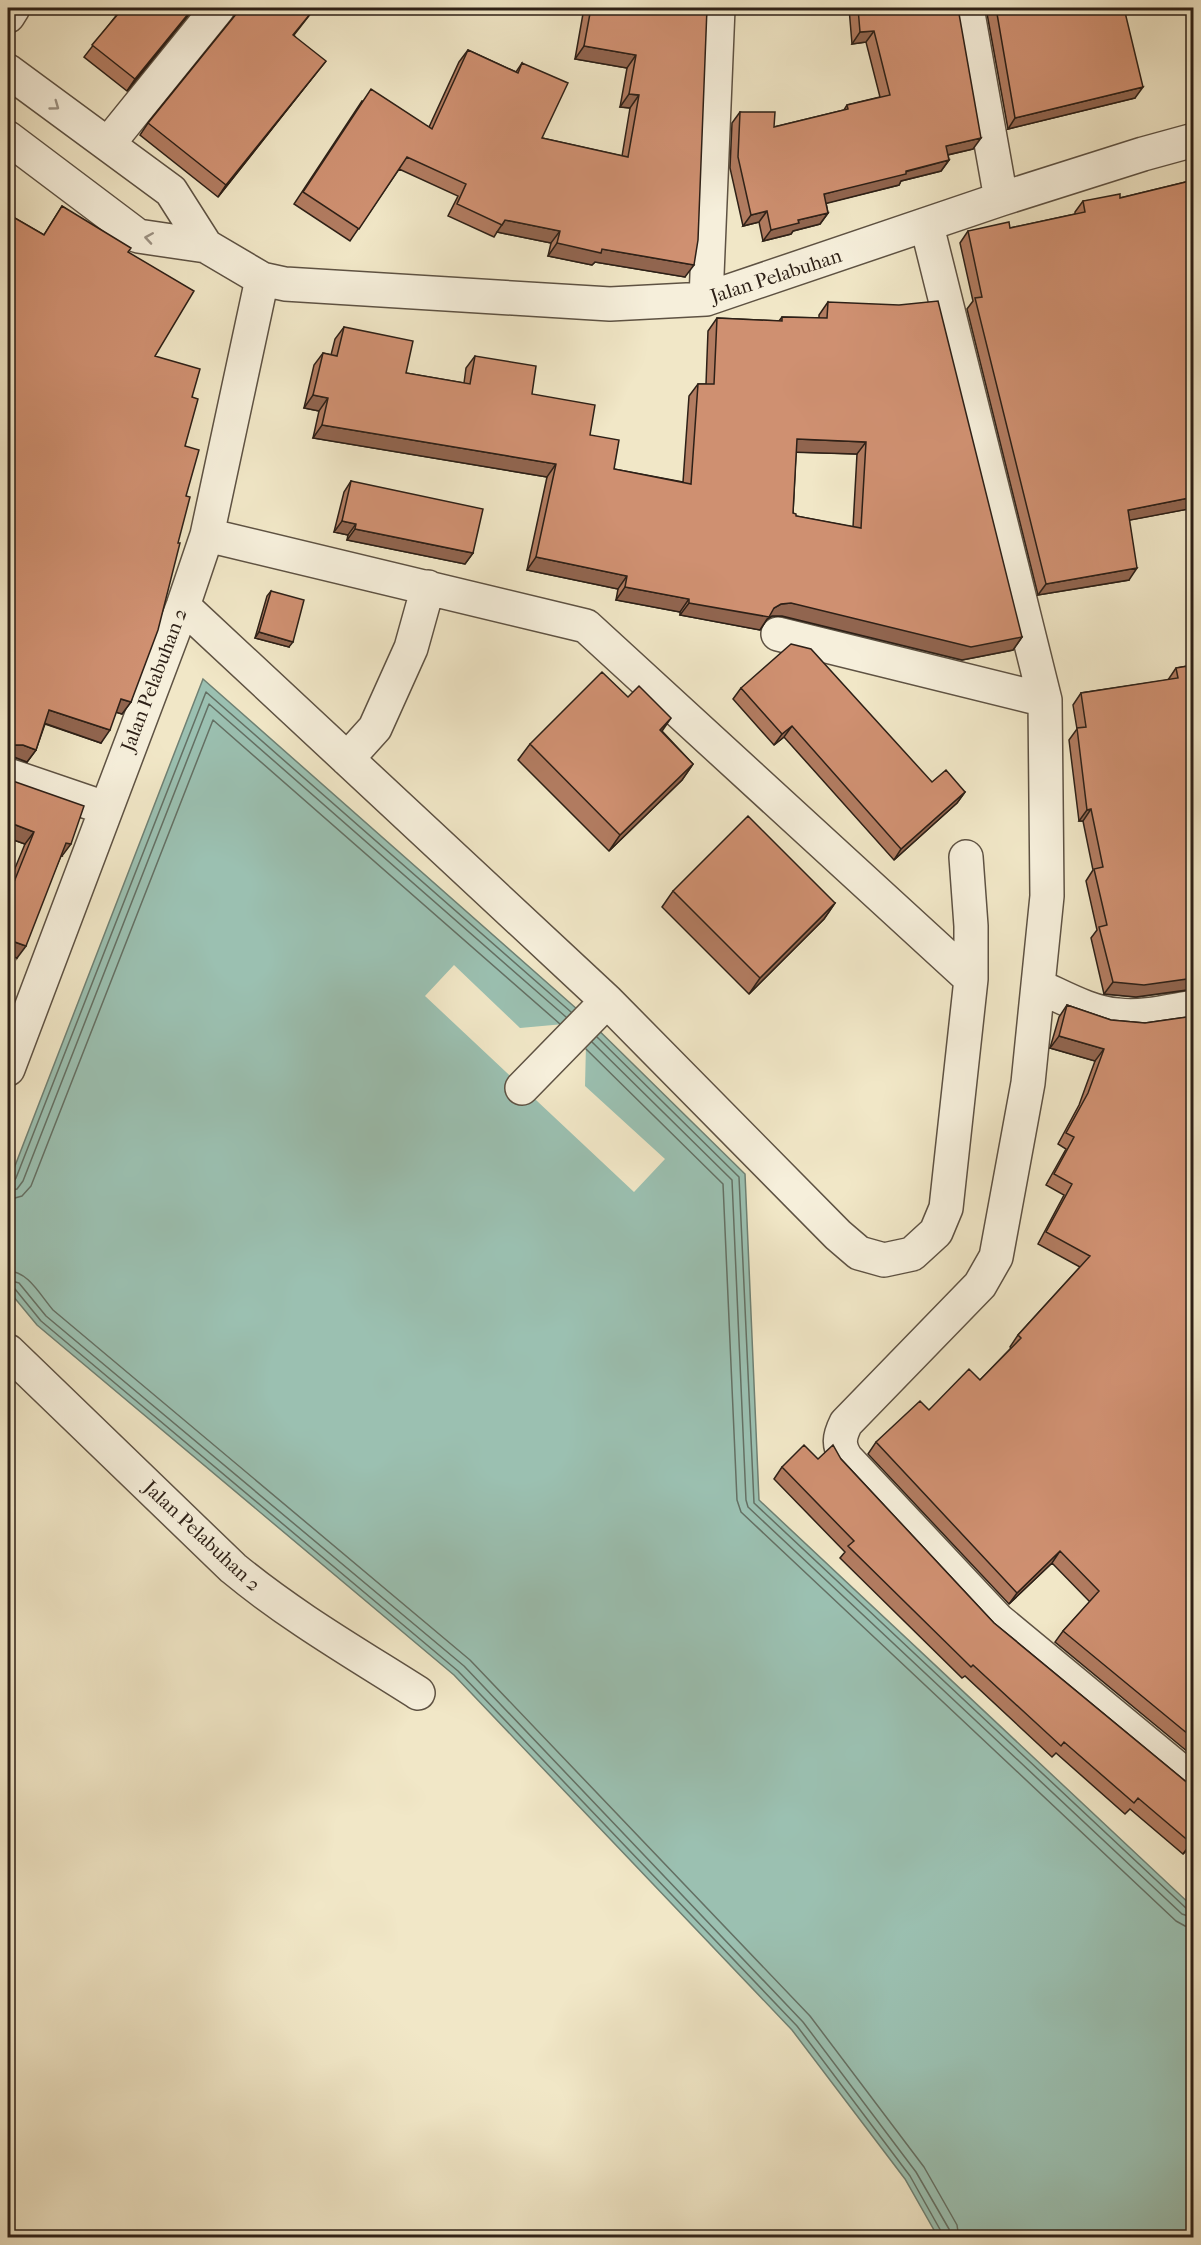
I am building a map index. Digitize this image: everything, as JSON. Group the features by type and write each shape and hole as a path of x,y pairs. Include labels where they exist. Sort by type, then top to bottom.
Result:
{"street":[{"path":"8,16 13,8"},
{"path":"108,144 218,8"},
{"path":"706,299 718,8"},
{"path":"967,8 1001,199"},
{"path":"8,71 171,190 206,246"},
{"path":"8,138 138,236 206,246"},
{"name":"Jalan Pelabuhan","path":"206,246 262,279 285,284 610,304 706,299 927,226 1001,199 1194,140"},
{"path":"927,226 1045,700 1047,896 1028,1083 996,1257 980,1285 846,1424 840,1436 841,1449 846,1458 999,1620 1194,1782"},
{"name":"Jalan Pelabuhan 2","path":"8,1069 183,606 207,536 262,279"},
{"path":"207,536 586,626 971,979"},
{"path":"347,759 375,728 411,648 428,587"},
{"path":"183,606 607,1001 838,1235 859,1253 884,1260 912,1254 936,1232 946,1208 971,979 971,926 966,857"},
{"path":"778,634 1045,700"},
{"path":"8,775 105,808"},
{"path":"1038,986 1093,1010 1117,1016 1138,1016 1194,1007"},
{"path":"522,1088 607,1001"},
{"name":"Jalan Pelabuhan 2","path":"9,1356 233,1568 305,1623 418,1693"}],"water":[{"path":"203,679 578,1010 745,1174 759,1500 1193,1907 1193,2237 938,2237 905,2179 792,2030 454,1675 37,1325 8,1290 8,1184"}],"pier":[{"path":"454,965 520,1028 564,1024 586,1044 585,1086 665,1159 634,1192 425,996"}],"building":[{"path":"123,8 193,8 135,79 92,45"},
{"path":"241,8 315,8 293,35 326,61 226,185 148,123"},
{"path":"591,8 707,8 698,240 694,265 602,249 601,253 557,243 560,231 505,220 502,225 457,204 466,184 407,157 359,229 303,192 371,89 432,129 468,50 518,73 522,63 568,83 542,138 628,157 639,95 629,94 636,55 584,46"},
{"path":"858,8 958,8 981,138 946,146 949,160 906,171 906,174 824,194 828,213 798,220 799,223 771,230 767,211 751,215 738,157 740,112 775,112 774,127 848,109 847,105 890,95 874,31 860,32"},
{"path":"996,8 1124,8 1143,87 1015,118"},
{"path":"1194,180 1194,497 1128,510 1137,568 1046,584 975,298 982,297 968,231 1009,222 1010,228 1085,212 1083,201 1120,194 1120,198"},
{"path":"62,206 131,248 128,252 194,291 155,356 200,369 192,397 198,399 185,446 199,450 186,496 190,497 158,630 131,702 121,699 110,730 49,710 36,750 23,745 8,747 8,214 44,235"},
{"path":"938,301 1022,637 971,647 791,603 781,604 774,608 769,617 689,603 689,599 625,587 627,576 536,557 556,464 322,425 328,398 313,395 323,353 337,356 344,327 413,341 406,373 470,384 475,356 536,366 532,394 595,405 590,435 619,440 614,469 691,484 698,384 714,384 717,318 782,321 782,317 827,318 828,302 899,305","holes":["797,439 866,442 861,528 796,516 793,513"]},
{"path":"351,481 483,509 473,553 355,529 356,524 342,521"},
{"path":"271,591 304,600 293,642 259,632"},
{"path":"791,644 811,649 932,782 946,770 965,792 901,849 792,726 782,734 741,688"},
{"path":"1194,665 1194,978 1144,985 1113,982 1099,927 1107,925 1094,869 1103,867 1091,809 1087,810 1077,728 1086,727 1081,693 1178,678 1176,668"},
{"path":"602,672 628,697 639,686 671,718 660,730 693,764 620,835 530,744"},
{"path":"8,779 84,806 71,844 66,843 26,946 12,941 8,953 8,885 12,887 34,832 8,822"},
{"path":"748,816 835,903 760,978 673,891"},
{"path":"1067,1005 1111,1020 1145,1023 1194,1016 1194,1739 1063,1631 1099,1591 1060,1551 1017,1593 876,1442 920,1401 929,1410 969,1369 980,1380 1021,1338 1018,1335 1090,1256 1046,1232 1072,1184 1054,1174 1074,1137 1066,1133 1088,1093 1104,1049 1059,1036"},
{"path":"804,1445 818,1459 833,1445 841,1459 994,1623 1194,1786 1194,1840 1191,1843 1138,1798 1134,1803 1064,1742 1061,1746 973,1665 971,1667 848,1546 854,1541 782,1467"}]}
